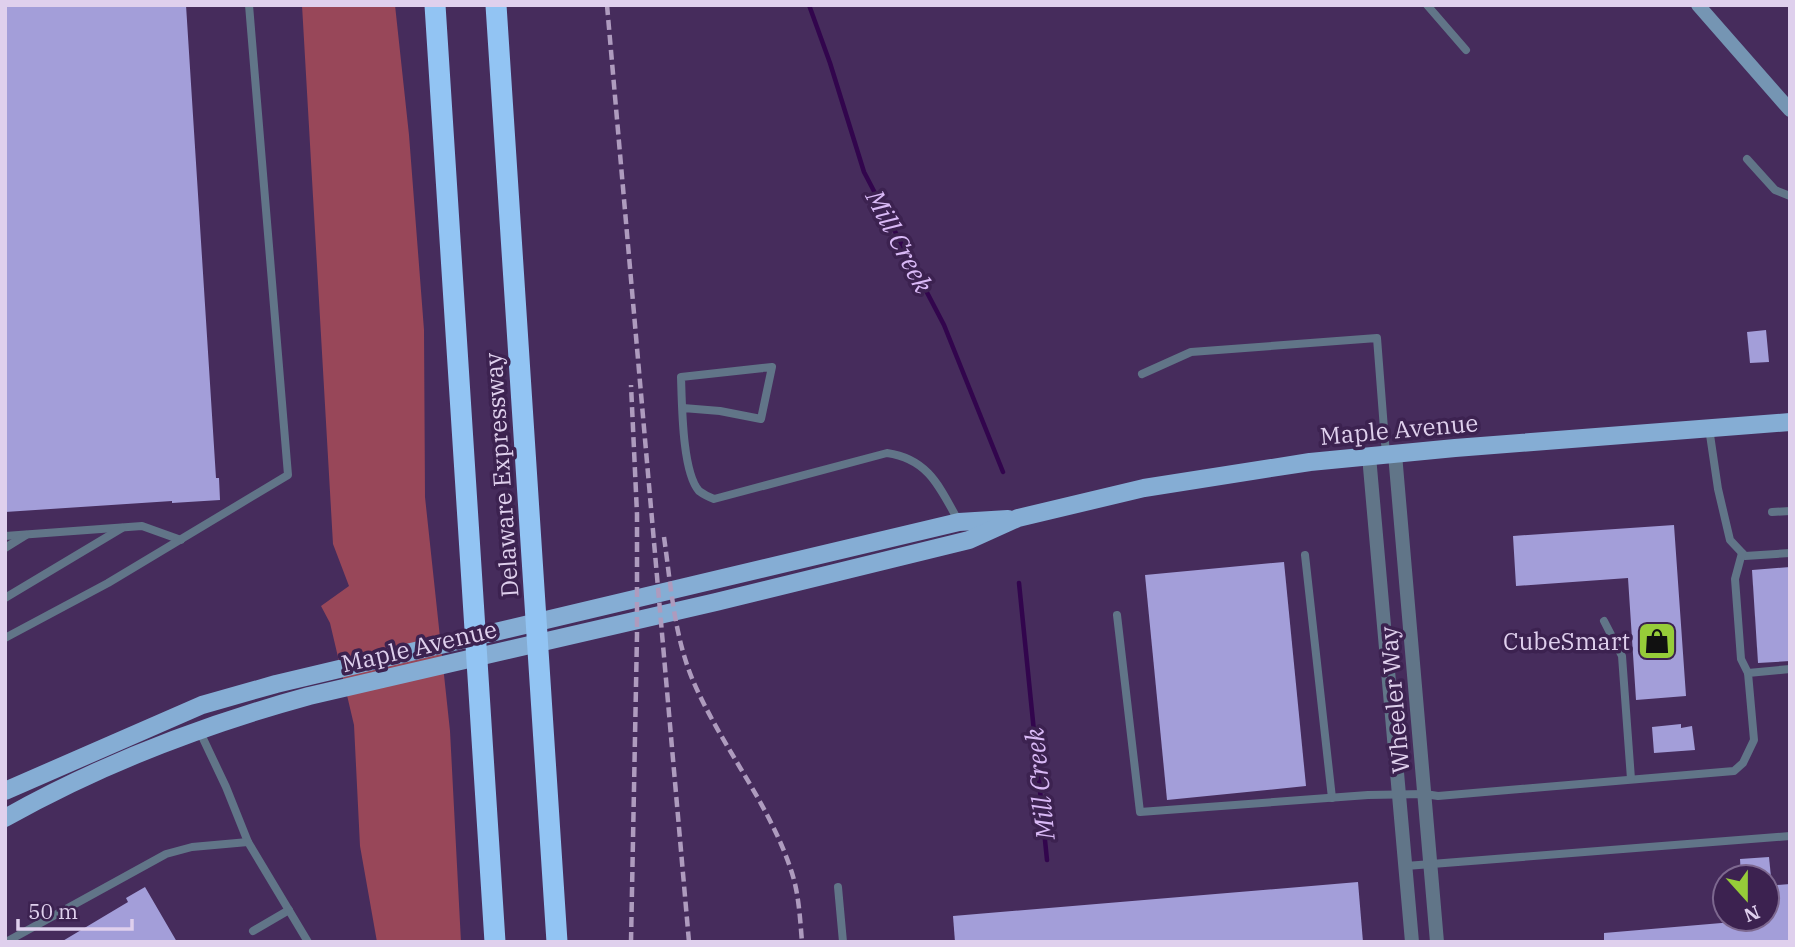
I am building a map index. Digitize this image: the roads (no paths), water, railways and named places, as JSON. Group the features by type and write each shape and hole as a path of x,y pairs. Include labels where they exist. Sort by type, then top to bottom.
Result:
{"highway":[{"name":"Delaware Expressway","path":"435,5 495,942"},
{"name":"Delaware Expressway","path":"496,5 557,942"}],"main road":[{"path":"1698,5 1790,110"},
{"name":"Maple Avenue","path":"5,818 45,795 126,758 247,713 309,696 716,603 969,540 1018,518 1088,500 1214,476 1310,462 1790,422"},
{"name":"Maple Avenue","path":"5,791 202,705 276,684 959,522 1018,518"}],"street":[{"name":"Wheeler Way","path":"1383,455 1399,794 1412,942"},
{"name":"Wheeler Way","path":"1383,455 1425,794 1437,942"}],"lane":[{"path":"5,638 108,583 288,475 250,5"},
{"path":"1427,5 1466,50"},
{"path":"1747,159 1775,190 1790,196"},
{"path":"1142,374 1191,352 1377,338 1383,455"},
{"path":"682,408 720,411 761,419 772,367 681,377 682,408 690,475 700,492 714,499 887,453 906,456 926,470 939,486 959,522"},
{"path":"1709,428 1717,489 1730,540 1745,556 1790,553"},
{"path":"1772,512 1790,510"},
{"path":"5,536 142,526 181,540"},
{"path":"5,598 124,527"},
{"path":"5,548 29,534"},
{"path":"1117,615 1140,813 1399,794 1438,796 1734,771 1743,763 1754,740 1748,673 1741,659 1735,579 1742,553"},
{"path":"1305,555 1332,798"},
{"path":"1605,621 1622,656 1631,779"},
{"path":"1748,673 1790,669"},
{"path":"199,729 248,842 308,942"},
{"path":"1406,866 1790,836"},
{"path":"6,942 166,854 192,847 248,842"},
{"path":"838,887 843,942"},
{"path":"253,931 289,910"}],"waterway":[{"name":"Mill Creek","path":"809,5 864,172 944,325 1003,472"},
{"name":"Mill Creek","path":"1019,583 1047,860"}],"railway":[{"path":"607,5 689,942"},
{"path":"631,385 637,514 637,635 631,942"},
{"path":"664,537 674,611 687,666 718,731 759,800 783,848 796,890 802,942"}],"place":[{"name":"CubeSmart","path":"1657,641"}]}
